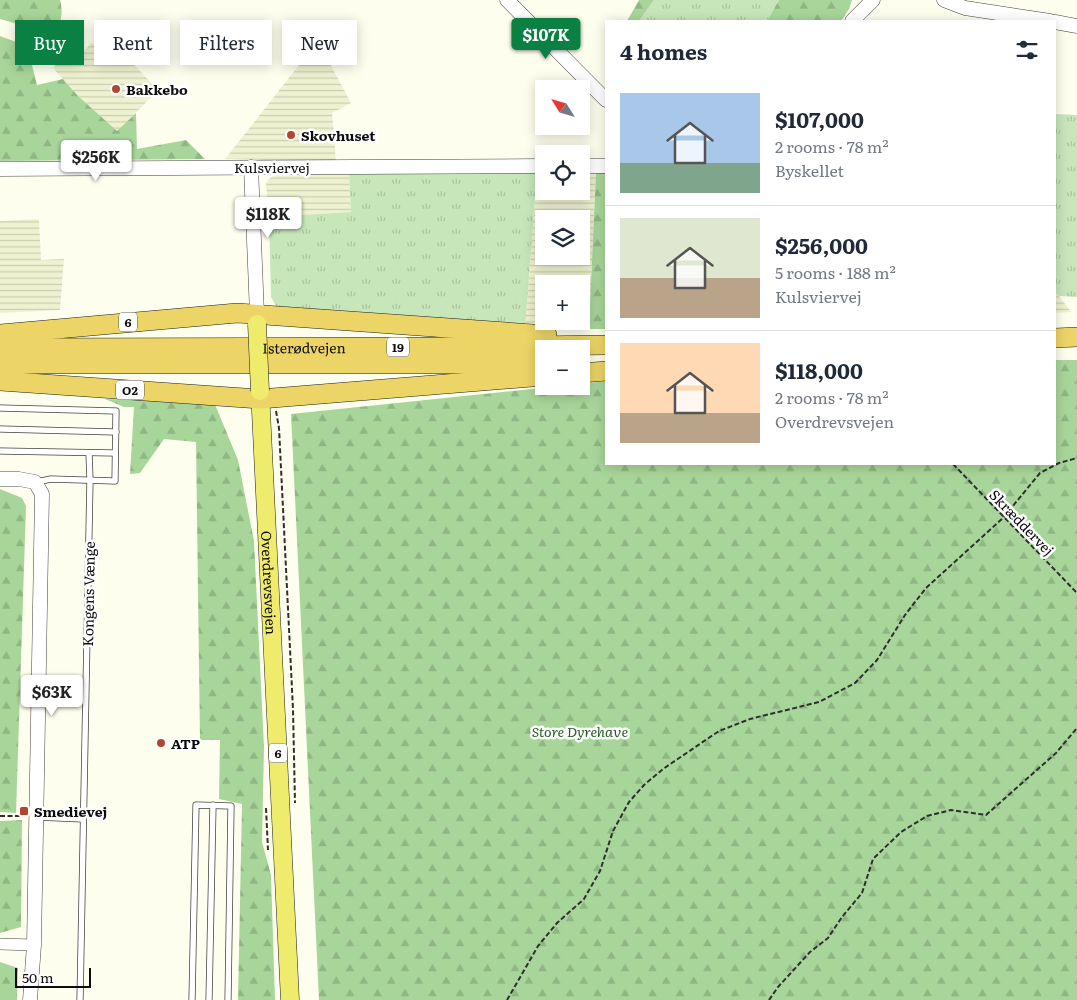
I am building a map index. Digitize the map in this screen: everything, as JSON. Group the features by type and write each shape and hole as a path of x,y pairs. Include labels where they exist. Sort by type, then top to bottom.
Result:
{"highway":[{"name":"6","path":"0,334 237,313 257,319"},
{"path":"257,319 562,336 600,345"},
{"path":"1056,338 1077,338"},
{"name":"Isterødvejen","path":"0,348 600,345"},
{"path":"590,361 605,361"},
{"name":"Isterødvejen","path":"0,364 451,364 535,362"},
{"path":"590,372 605,371"},
{"path":"264,396 535,377"},
{"name":"O2","path":"0,381 264,396"}],"main road":[{"name":"Overdrevsvejen","path":"257,319 264,396 290,1000"}],"street":[{"path":"507,0 605,99"},
{"path":"853,20 873,0"},
{"path":"944,0 965,8 1043,20"},
{"path":"1056,22 1077,26"},
{"name":"Kulsviervej","path":"0,168 535,166"},
{"path":"590,166 605,166"},
{"name":"Overdrevsvejen","path":"251,167 257,319"},
{"path":"0,479 19,479 35,482 42,494 34,945 30,1000"},
{"path":"0,944 34,945"},
{"path":"33,962 36,1000"}],"lane":[{"path":"0,408 116,410 114,481 51,479 35,482"},
{"path":"0,429 116,432"},
{"path":"0,451 115,453"},
{"name":"Kongens Vænge","path":"80,1000 89,453"},
{"path":"192,1000 196,805 231,806 228,1000"},
{"path":"209,1000 213,805"},
{"path":"36,817 83,819"}],"path":[{"path":"264,396 280,428 293,709 295,807"},
{"path":"1056,465 1077,458"},
{"name":"Skræddervej","path":"954,465 1003,518 1077,592"},
{"path":"507,1000 538,946 557,923 584,898 600,870 613,831 629,802 644,785 663,769 719,731 750,719 819,702 855,683 877,660 905,615 926,588 1003,518 1040,473 1055,465"},
{"path":"769,1000 778,987 810,952 828,938 862,893 872,859 901,832 927,816 951,810 986,815 1056,753 1077,728"},
{"path":"0,816 17,816"}],"green space":[{"path":"0,0 60,0 62,13 61,20 15,20 15,24 0,19"},
{"path":"639,0 654,0 640,20 628,20"},
{"path":"654,0 779,0 768,20 640,20"},
{"path":"779,0 852,0 842,20 768,20"},
{"path":"0,36 15,42 15,65 32,65 37,85 63,79 78,96 117,131 136,113 137,149 186,140 205,159 0,161"},
{"path":"91,43 94,44 94,65 134,65 158,90 117,132 78,96 53,68 56,65 84,65 84,51"},
{"path":"299,65 331,65 351,103 332,113 336,162 225,159"},
{"path":"1056,114 1077,115 1077,297 1059,296 1056,294"},
{"path":"535,172 535,198 525,328 276,306 271,297 269,217 351,212 349,173"},
{"path":"349,173 351,212 269,217 266,183 275,175"},
{"path":"590,173 596,173 590,307 590,275 535,275 535,328 525,328 535,198 535,200 590,200"},
{"path":"596,173 605,173 605,329 590,329"},
{"path":"39,219 41,260 64,259 60,310 0,313 0,221"},
{"path":"1056,294 1059,296 1071,312 1056,313"},
{"name":"Store Dyrehave","path":"1056,360 1077,360 1077,1000 319,1000 291,414 535,389 535,395 590,395 590,383 605,381 605,465 1056,465"},
{"path":"105,399 214,402 238,460 254,541 264,747 262,842 271,875 275,1000 238,1000 242,804 219,799 220,740 200,740 196,442 164,439 140,473 130,474 134,407 124,407"},
{"path":"0,489 22,498 26,506 16,813 0,812"},
{"path":"22,820 21,927 0,933 0,821"},
{"path":"0,962 18,968 17,1000 0,1000"}],"place":[{"name":"Bakkebo","path":"116,89"},
{"name":"Skovhuset","path":"291,135"},
{"name":"ATP","path":"161,743"},
{"name":"Smedievej","path":"24,811"}]}
